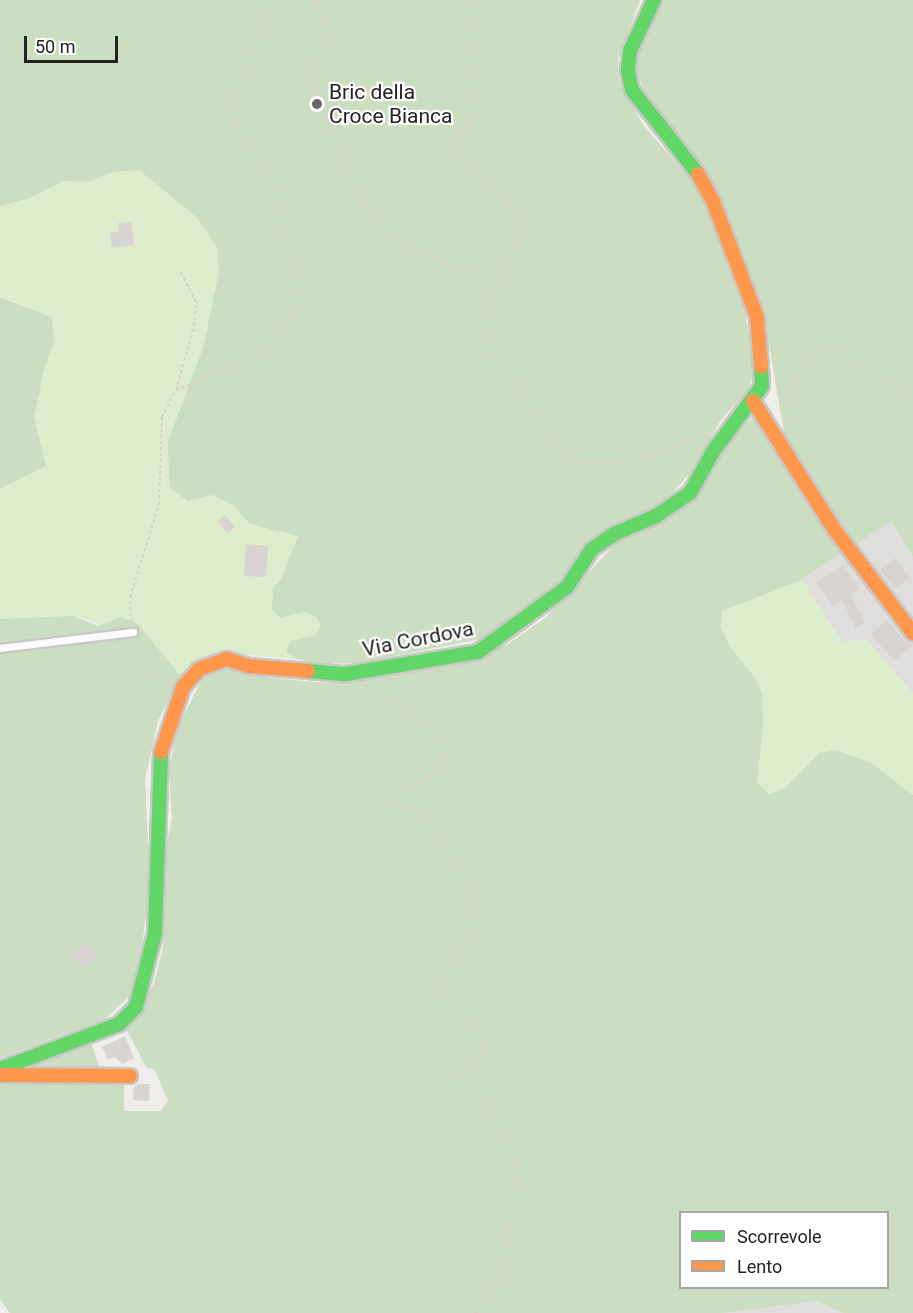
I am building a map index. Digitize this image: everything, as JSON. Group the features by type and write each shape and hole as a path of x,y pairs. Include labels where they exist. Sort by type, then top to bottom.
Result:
{"street":[{"path":"654,0 630,51 628,70 632,90 700,176 713,201 757,317 762,386 753,401 834,529 913,633"},
{"name":"Via Cordova","path":"183,687 200,669 226,659 249,666 346,674 478,652 567,587 592,549 614,534 656,516 690,493 730,428 753,401"},
{"path":"0,1069 119,1024 136,1007 156,933 161,745 183,687"},
{"path":"0,1075 130,1076"}],"lane":[{"path":"0,648 133,632"}],"path":[{"path":"176,390 259,358 293,313 297,292 275,191 238,124 233,102 264,17 264,0"},
{"path":"315,0 324,21 316,75 319,104 364,205 398,245 473,272 491,298"},
{"path":"467,0 470,92 466,122 457,142 464,162 510,202 518,234 491,298 488,327 490,358 525,392 545,431 576,462 617,463 650,456 703,433 730,428"},
{"path":"179,269 196,302 194,326 176,390 162,417 159,504 130,597 133,632 142,665 163,682 183,687"},
{"path":"781,444 790,425 798,382 815,350 832,346 891,387 913,396"},
{"path":"368,684 376,685 437,736 445,752 447,763 434,775 401,792 393,805 423,813 474,899 472,931 445,966 437,983 455,1013 474,1026 482,1040 483,1053 459,1075 468,1092 480,1095 512,1148 510,1244 504,1278 476,1313"},
{"path":"484,1274 492,1278 496,1287"}],"shaded area":[{"path":"891,521 913,557 913,694 866,639 842,642 802,580"},
{"path":"816,1301 843,1313 722,1313 736,1308"}],"green space":[{"path":"0,0 640,0 618,60 619,80 643,125 688,176 717,226 743,302 751,342 753,375 748,390 720,421 693,470 672,493 500,630 476,640 358,663 319,664 296,659 286,652 290,641 314,636 321,626 315,616 304,612 280,618 272,609 273,588 281,579 298,536 250,524 234,506 212,495 188,501 169,487 168,441 203,348 219,271 217,247 196,217 139,170 113,172 89,182 64,181 30,198 0,206"},
{"path":"660,0 913,0 913,557 891,521 855,545 786,444 766,327 748,268 649,101 635,69 640,43"},
{"path":"139,170 196,217 218,247 219,271 203,349 168,441 188,501 212,495 234,506 250,524 298,536 281,579 273,588 280,618 303,612 315,616 321,627 314,636 287,652 296,659 219,652 181,676 137,623 122,618 105,627 82,617 0,619 0,489 46,466 34,417 45,366 54,342 52,317 0,296 0,206 30,198 64,181 89,182 113,172"},
{"path":"0,297 52,317 54,342 45,366 34,417 46,466 0,489"},
{"path":"754,415 844,552 802,580 722,611 721,628 730,647 754,676 762,692 763,728 757,782 769,794 785,788 819,753 836,750 870,762 913,795 913,1313 843,1313 816,1301 722,1313 10,1313 0,1299 0,1075 91,1043 101,1070 124,1086 124,1111 161,1111 168,1101 155,1070 146,1067 125,1027 154,984 163,948 165,851 172,819 169,770 177,729 203,677 224,669 249,669 270,678 325,683 467,659 508,644 545,618 625,534 709,467"},
{"path":"802,580 842,642 866,639 913,694 913,795 870,762 819,753 785,788 769,794 757,782 763,728 754,676 730,647 721,628 722,611"},
{"path":"74,616 98,626 121,617 137,623 181,676 158,721 145,780 150,880 139,972 130,996 105,1019 0,1058 0,619"}],"building":[{"path":"131,222 134,245 112,248 110,233 119,232 118,223"},
{"path":"225,515 235,527 227,533 218,521"},
{"path":"246,544 268,546 266,577 244,576"},
{"path":"895,558 910,577 895,589 880,570"},
{"path":"843,565 859,588 851,594 865,624 855,628 842,599 833,606 817,582"},
{"path":"887,619 904,641 913,645 894,661 871,634"},
{"path":"85,942 99,956 85,969 72,955"},
{"path":"125,1036 134,1058 122,1064 115,1057 108,1060 102,1047"},
{"path":"139,1084 150,1084 149,1101 133,1100 134,1087"}],"traffic: fast":[{"path":"654,0 630,51 628,71 632,90 698,174"},
{"path":"308,671 346,674 478,652 567,587 592,549 614,534 656,516 690,493 714,450 762,386 761,367"},
{"path":"0,1069 119,1024 136,1007 155,933 161,752"}],"traffic: slow":[{"path":"698,174 713,201 757,317 761,367"},
{"path":"753,401 834,529 913,633"},
{"path":"161,752 183,687 199,669 227,659 249,666 308,671"},
{"path":"0,1075 130,1076"}],"place":[{"name":"Bric della Croce Bianca","path":"317,104"}]}
